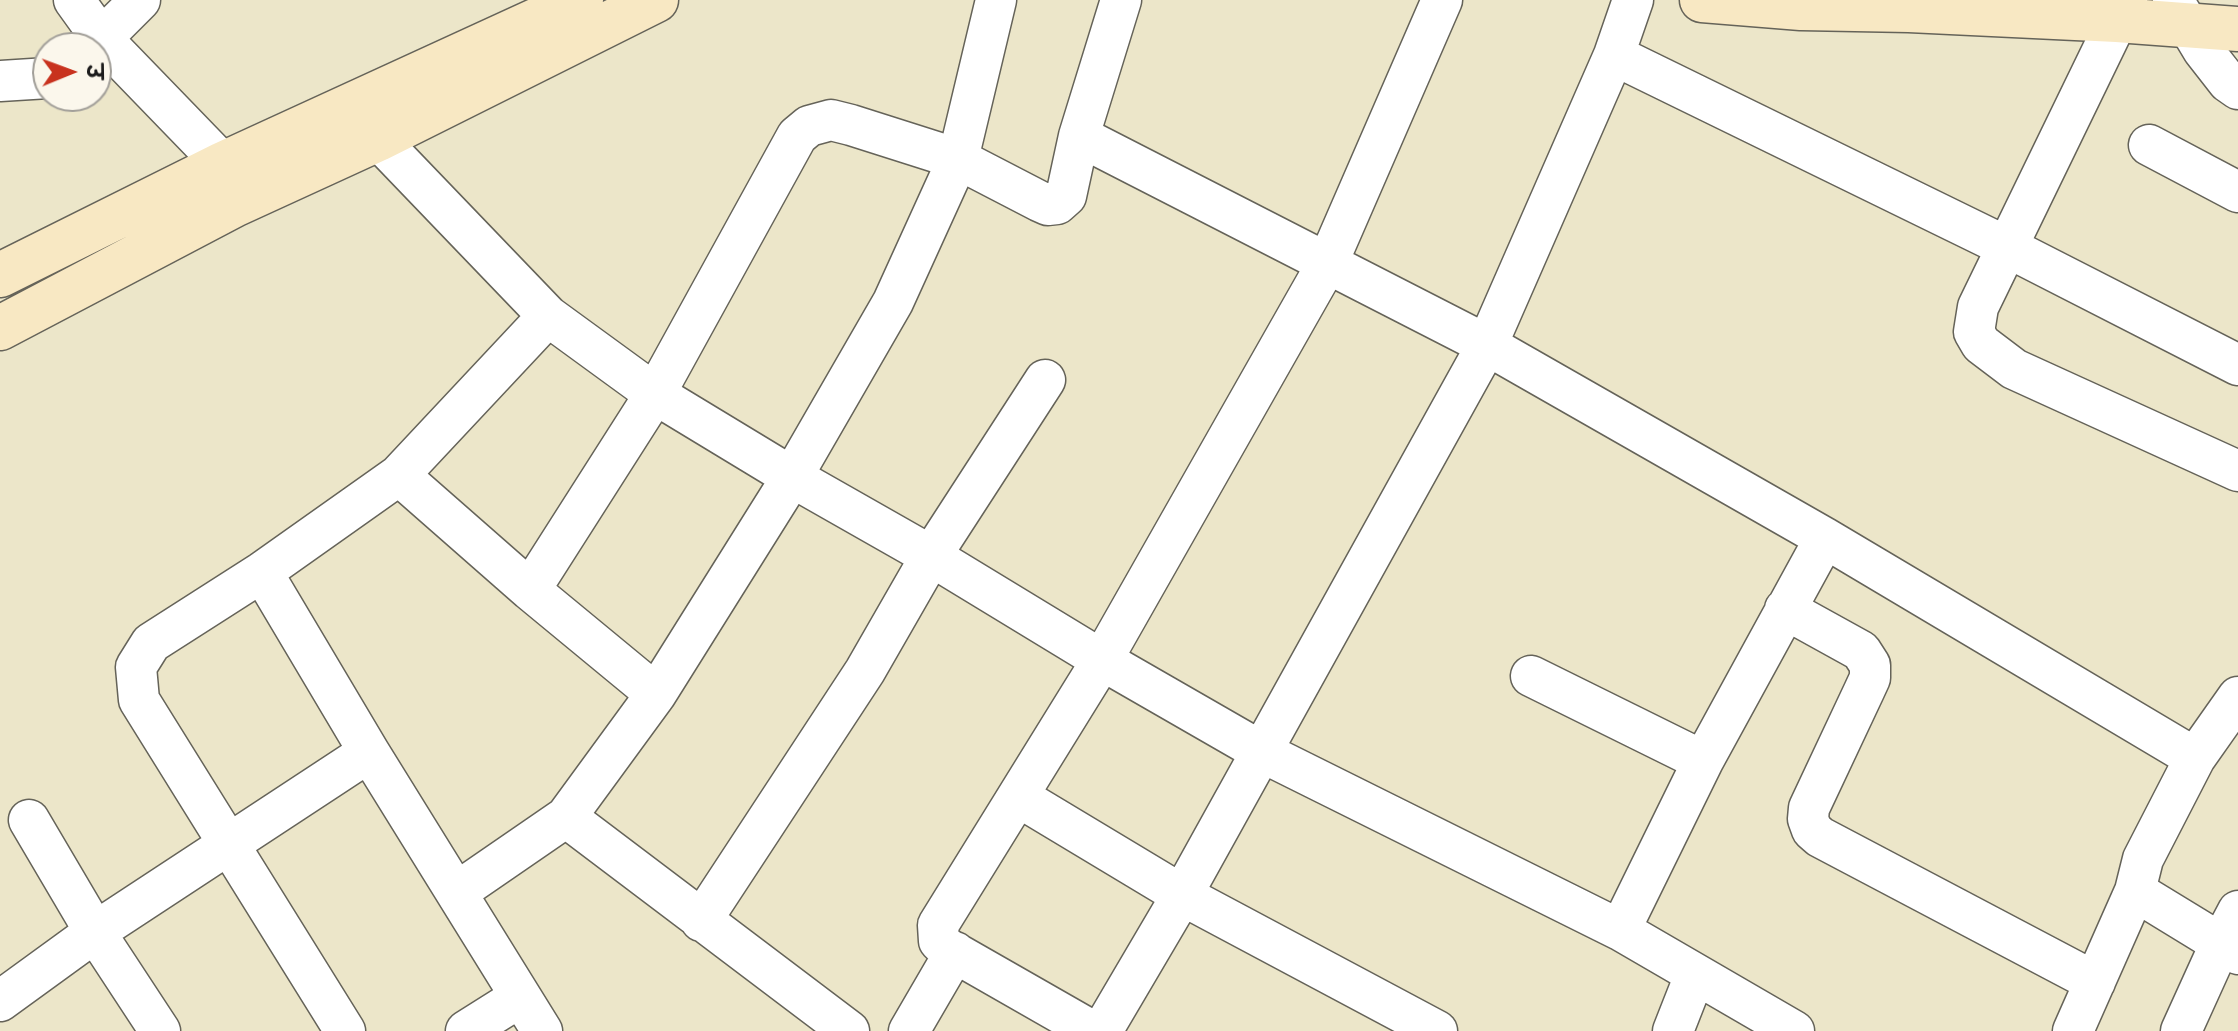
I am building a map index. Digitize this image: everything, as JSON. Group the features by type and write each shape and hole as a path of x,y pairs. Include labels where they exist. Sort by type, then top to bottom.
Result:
{"street":[{"path":"74,0 91,32"},
{"path":"108,32 140,0"},
{"path":"0,275 223,164 578,0"},
{"path":"0,328 234,205 378,139 656,0"},
{"path":"457,892 566,817 656,694 792,477 893,302 958,159 996,0"},
{"path":"530,590 655,394 797,136 809,126 831,120 958,159 1039,201 1048,205 1057,204 1066,196 1079,136 1121,0"},
{"path":"1092,1031 939,941 938,925 1102,660 1328,262 1442,0"},
{"path":"1102,1031 1182,895 1487,345 1614,55 1633,0"},
{"path":"1702,0 1801,8 1909,10 2122,10 2187,8 2238,2"},
{"path":"2187,8 2238,29"},
{"path":"2187,8 2228,82 2238,89"},
{"path":"2122,10 1978,307 1974,332 1981,344 2014,369 2238,471"},
{"path":"1614,55 2009,248 2238,365"},
{"path":"112,57 223,164"},
{"path":"0,81 32,79"},
{"path":"1079,136 1487,345 1825,538 2195,758"},
{"path":"378,139 548,316 655,394 1262,752 1620,930 1794,1031"},
{"path":"2149,145 2238,192"},
{"path":"345,1031 139,700 136,667 151,643 262,572 399,475 548,316"},
{"path":"701,921 865,671 931,556 1045,380"},
{"path":"399,475 530,590 656,694"},
{"path":"1620,930 1703,761 1825,538"},
{"path":"262,572 542,1031"},
{"path":"1785,609 1861,651 1870,665 1870,678 1809,808 1808,819 1812,830 2095,982"},
{"path":"1531,676 1703,761"},
{"path":"2073,1031 2135,891 2143,859 2195,758 2238,697"},
{"path":"0,1001 95,932 369,752"},
{"path":"1019,797 1182,895 1437,1031"},
{"path":"566,817 849,1031"},
{"path":"29,820 95,932 160,1031"},
{"path":"2135,891 2232,937 2181,1031"},
{"path":"909,1031 955,952"},
{"path":"1673,1031 1695,975"},
{"path":"466,1031 520,997"}]}
